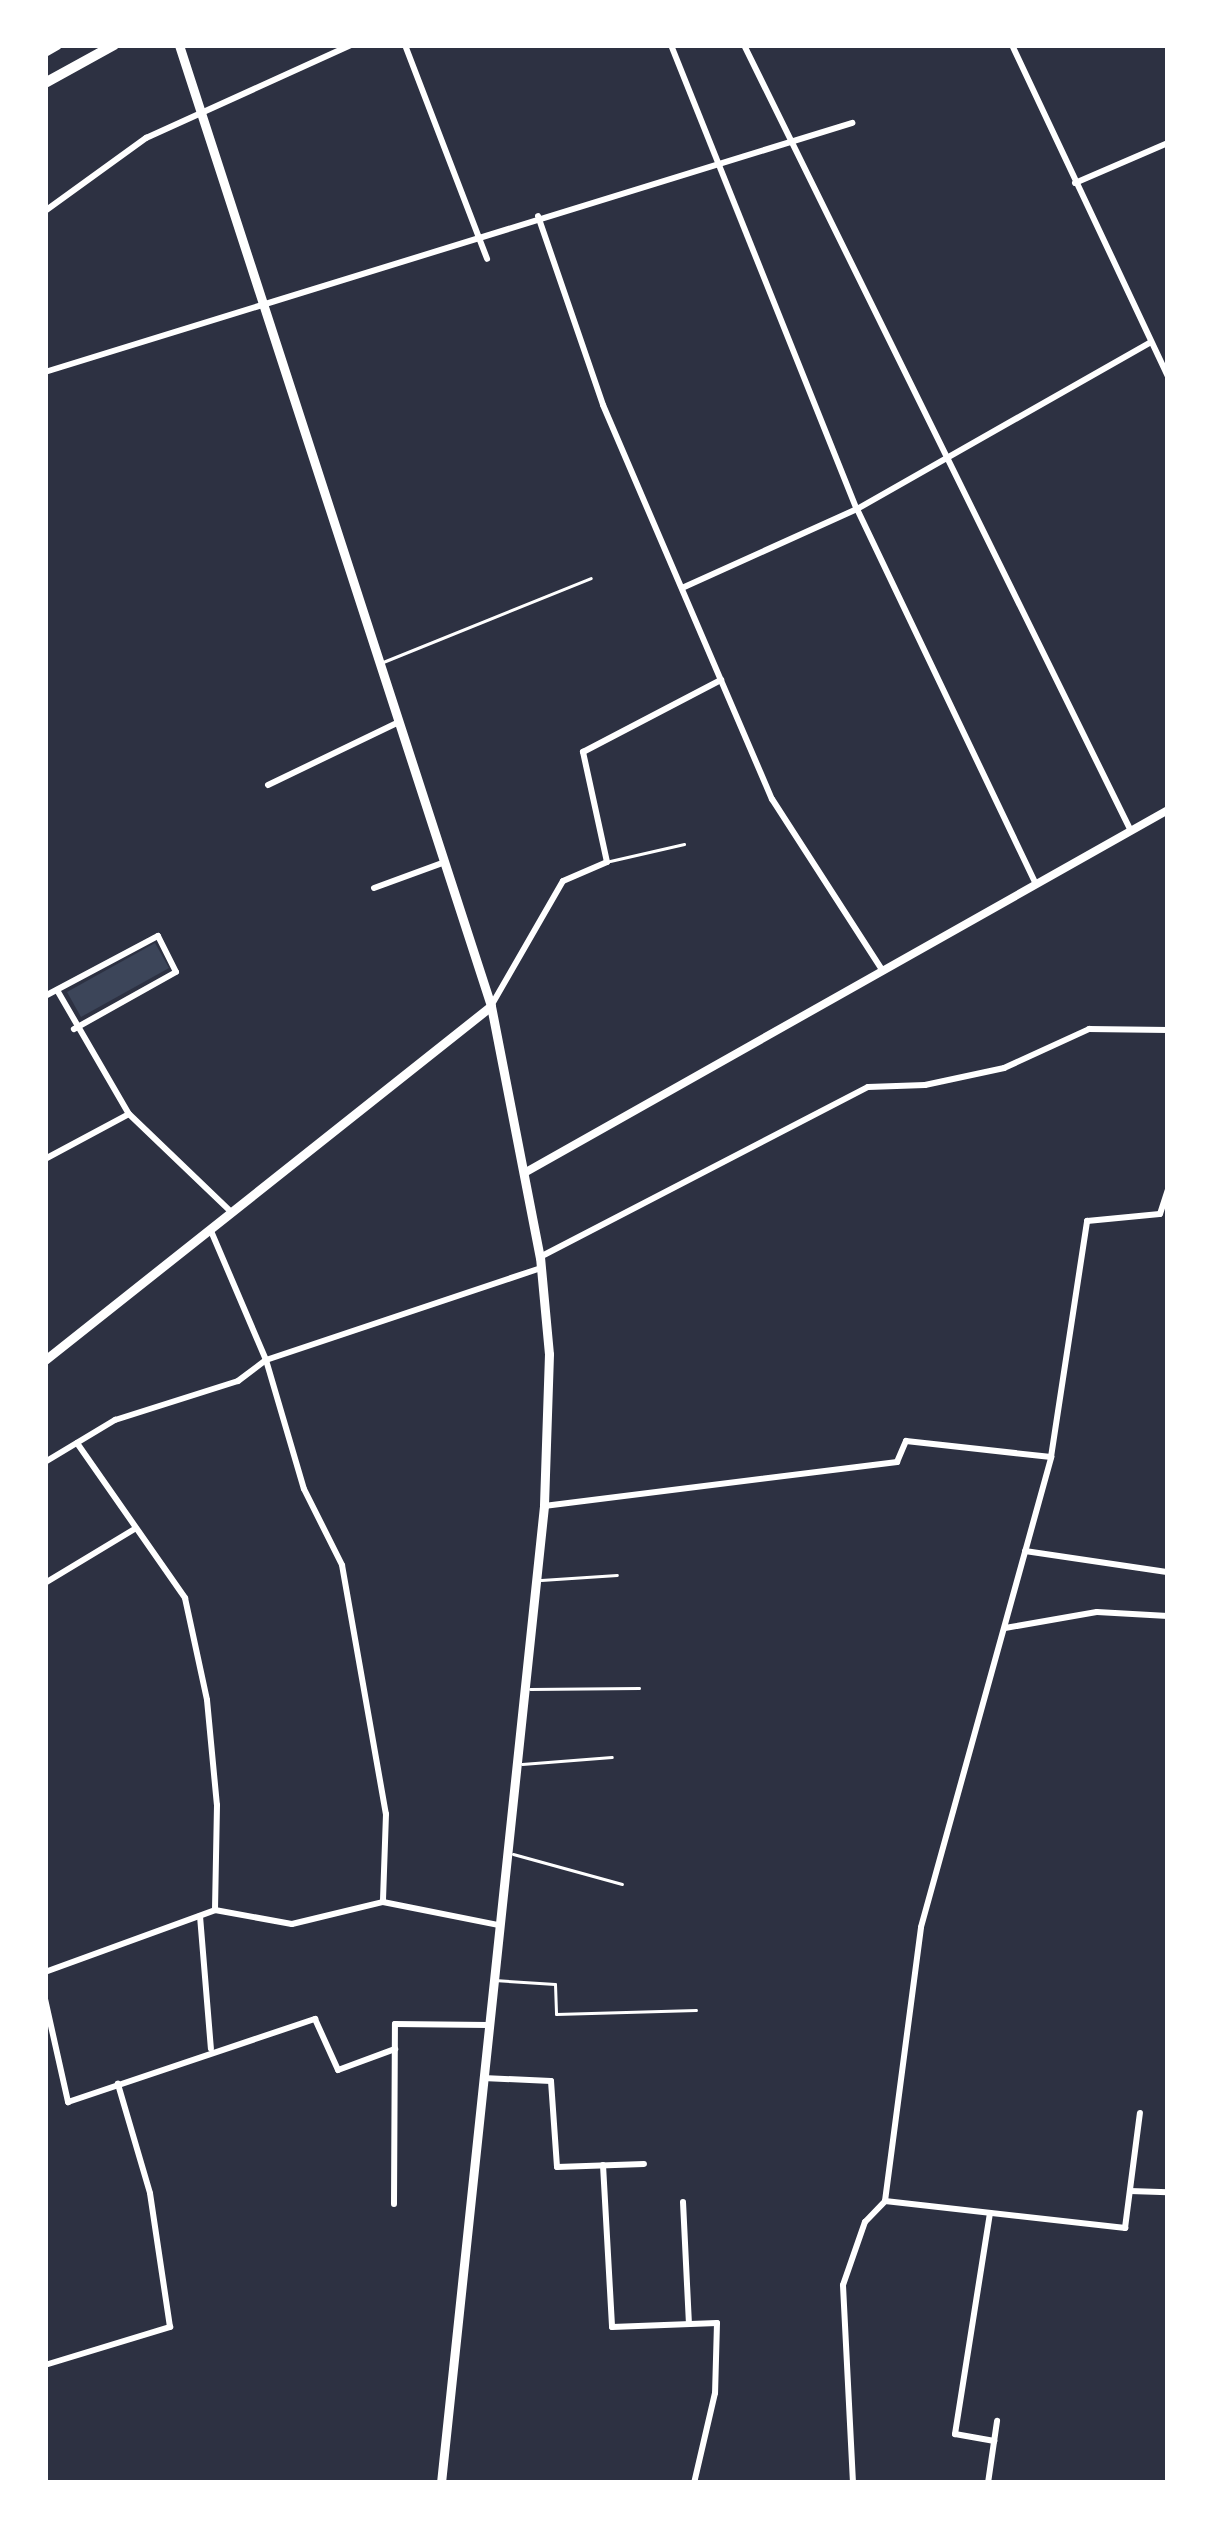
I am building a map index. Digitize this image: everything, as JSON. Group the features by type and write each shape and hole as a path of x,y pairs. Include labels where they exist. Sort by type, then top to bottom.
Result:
{"main road":[{"path":"45,52 57,45"},
{"path":"45,83 114,45"},
{"path":"179,45 491,1006 541,1263 549,1354 544,1506 440,2483"},
{"path":"45,1360 491,1006"}],"street":[{"path":"45,211 95,169 351,45"},
{"path":"405,45 487,259"},
{"path":"671,45 722,161 857,509 1036,884"},
{"path":"744,45 866,302 1131,831"},
{"path":"1012,45 1168,376"},
{"path":"45,372 538,216 852,123"},
{"path":"1075,183 1168,143"},
{"path":"538,216 603,405 772,799 884,970"},
{"path":"681,588 857,509 1151,342"},
{"path":"491,1006 563,881 607,862 583,752 721,680"},
{"path":"268,785 400,722"},
{"path":"526,1172 1168,810"},
{"path":"374,888 445,862"},
{"path":"45,996 158,935 176,972 74,1029"},
{"path":"57,990 74,1029 129,1114 230,1211"},
{"path":"45,1462 115,1420 238,1381 266,1360 541,1263 868,1087 925,1085 1004,1068 1089,1029 1168,1030"},
{"path":"45,1160 129,1114"},
{"path":"853,2483 843,2285 865,2222 885,2201 921,1928 1051,1457 1087,1221 1160,1214 1168,1190"},
{"path":"210,1227 266,1360 304,1489 342,1565 386,1814 383,1901"},
{"path":"544,1506 897,1462 906,1441 1051,1457"},
{"path":"77,1443 185,1598 207,1700 217,1805 215,1910"},
{"path":"45,1583 136,1528"},
{"path":"1024,1551 1168,1571"},
{"path":"1003,1629 1097,1612 1168,1616"},
{"path":"46,1969 215,1910 292,1924 383,1901 498,1925"},
{"path":"200,1916 212,2050"},
{"path":"45,1999 68,2102 315,2019 338,2069 395,2049"},
{"path":"394,2204 395,2024 488,2024"},
{"path":"483,2078 551,2081 556,2167 644,2164"},
{"path":"45,2365 170,2327 150,2192 118,2084"},
{"path":"885,2201 1125,2228 1140,2113"},
{"path":"603,2165 612,2327 717,2323 715,2393 694,2483"},
{"path":"1130,2191 1168,2192"},
{"path":"683,2202 689,2324"},
{"path":"990,2213 955,2434 994,2441"},
{"path":"988,2483 997,2421"}],"lane":[{"path":"382,663 590,578"},
{"path":"607,862 684,844"},
{"path":"535,1580 617,1575"},
{"path":"523,1689 640,1688"},
{"path":"514,1764 612,1757"},
{"path":"506,1852 622,1884"},
{"path":"493,1979 556,1984 556,2014 696,2009"}],"shaded area":[{"path":"155,943 169,968 81,1017 67,992"}]}
